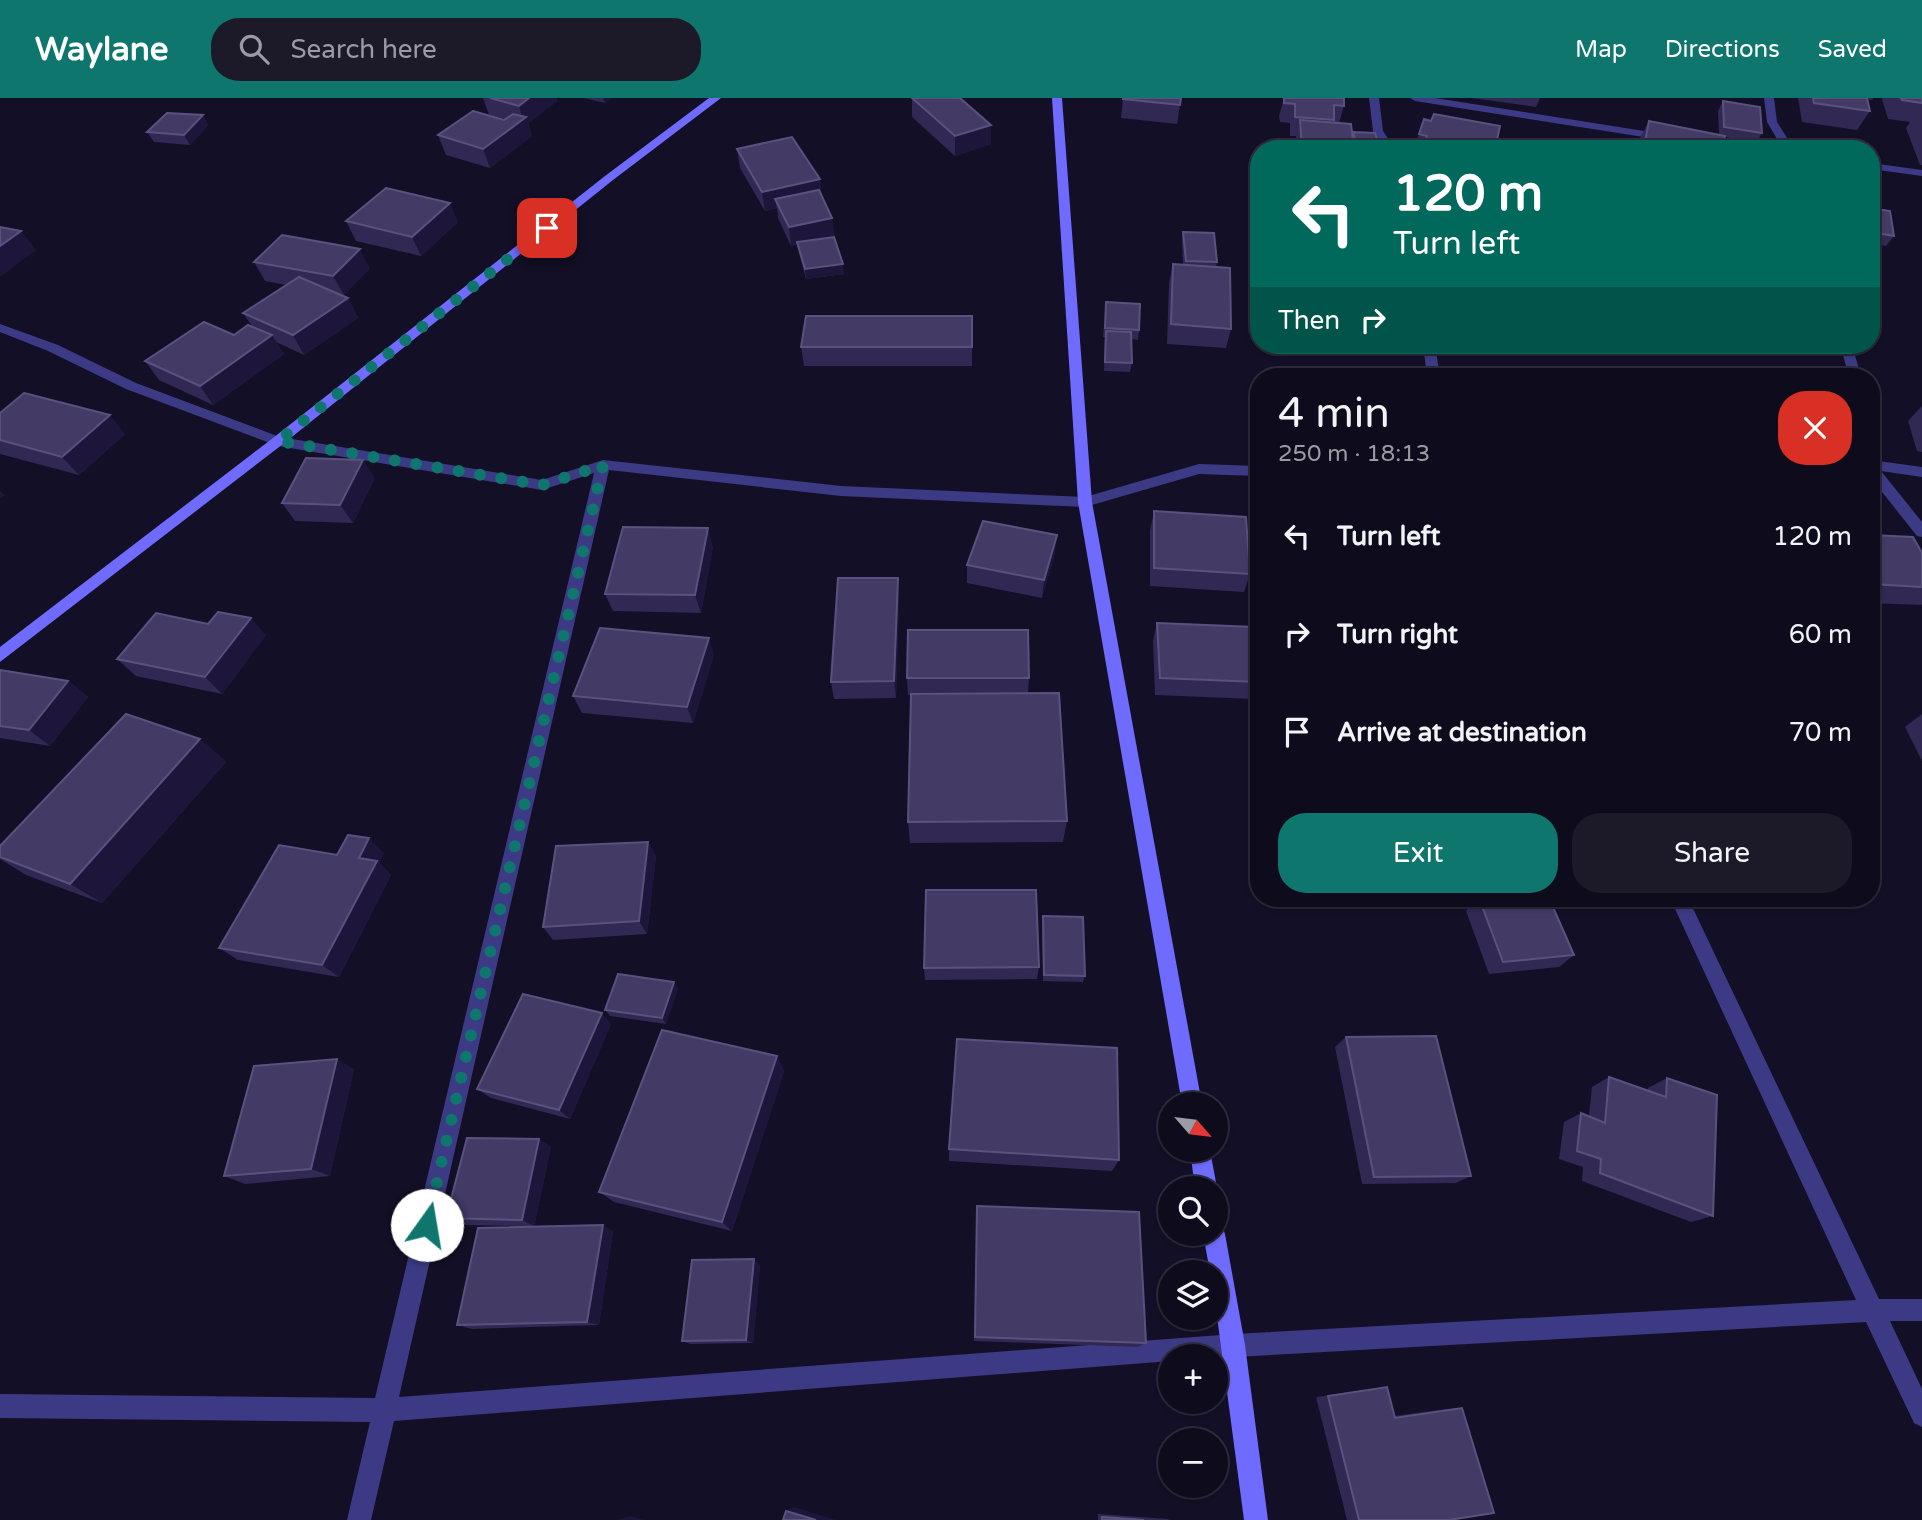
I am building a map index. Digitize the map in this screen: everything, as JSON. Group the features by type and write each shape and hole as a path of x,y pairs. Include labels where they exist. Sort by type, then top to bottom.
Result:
{"main road":[{"path":"0,656 716,98"},
{"path":"1057,98 1085,502 1190,1092"},
{"path":"1216,1246 1234,1345 1256,1520"}],"street":[{"path":"1374,98 1378,131 1384,140"},
{"path":"1415,98 1680,139"},
{"path":"1769,98 1772,122 1783,140"},
{"path":"1880,167 1922,173"},
{"path":"0,328 52,348 131,386 278,441 542,485 603,465 841,491 1085,502 1199,469 1250,471"},
{"path":"359,1520 382,1410 481,999 603,465"},
{"path":"1880,468 1922,471"},
{"path":"1880,478 1922,532"},
{"path":"1683,907 1922,1415"},
{"path":"0,1406 382,1410 1234,1345 1871,1310 1922,1310"}],"building":[{"path":"490,98 529,98 519,106"},
{"path":"912,98 960,98 991,125 955,136"},
{"path":"1123,98 1181,98 1180,105"},
{"path":"1284,98 1344,98 1344,106 1334,105 1334,120 1295,117 1295,104 1284,103"},
{"path":"1813,98 1867,98 1870,111 1814,103"},
{"path":"1901,98 1922,98 1922,103 1902,100"},
{"path":"1723,101 1760,107 1762,133 1724,127"},
{"path":"473,111 504,120 513,114 526,117 483,149 438,135"},
{"path":"167,113 203,115 184,135 147,132"},
{"path":"1434,114 1500,126 1497,140 1426,140 1427,136 1419,134 1424,119 1431,121"},
{"path":"1300,120 1351,124 1353,140 1301,140"},
{"path":"1649,121 1725,136 1724,140 1645,140"},
{"path":"1353,132 1375,133 1377,140 1356,140"},
{"path":"792,137 820,179 762,192 737,149"},
{"path":"386,188 450,203 412,237 346,221"},
{"path":"819,190 832,218 789,227 775,199"},
{"path":"1880,209 1890,211 1894,236 1880,234"},
{"path":"0,227 21,231 0,246"},
{"path":"1183,232 1214,233 1217,262 1186,261"},
{"path":"282,235 360,249 333,276 254,262"},
{"path":"834,237 843,264 805,269 797,242"},
{"path":"1173,264 1230,268 1231,329 1171,324"},
{"path":"299,277 348,298 293,335 243,313"},
{"path":"1106,302 1140,304 1139,330 1105,328"},
{"path":"806,316 972,316 972,347 801,347"},
{"path":"204,322 234,335 248,325 272,335 200,386 145,361"},
{"path":"1106,331 1131,332 1132,363 1105,362"},
{"path":"24,393 110,415 62,457 0,440 0,413"},
{"path":"306,458 363,460 340,505 282,503"},
{"path":"1154,511 1246,517 1250,574 1154,568"},
{"path":"983,521 1057,535 1044,580 967,565"},
{"path":"623,527 708,528 695,595 605,594"},
{"path":"1880,535 1913,537 1922,553 1922,587 1880,585"},
{"path":"838,578 898,578 894,681 831,682"},
{"path":"218,612 251,618 205,677 117,659 156,613 208,624"},
{"path":"1157,623 1250,627 1250,682 1160,678"},
{"path":"600,628 709,638 687,707 573,696"},
{"path":"908,630 1028,630 1029,678 907,678"},
{"path":"0,670 68,681 29,730 0,726"},
{"path":"1059,693 1067,821 908,822 911,694"},
{"path":"126,714 200,739 70,884 0,857 0,846"},
{"path":"348,835 369,838 359,858 377,861 322,965 219,948 279,845 337,855"},
{"path":"648,842 639,921 543,927 556,846"},
{"path":"926,890 1036,890 1039,967 924,968"},
{"path":"1482,907 1553,907 1574,955 1503,962"},
{"path":"1043,916 1083,917 1085,976 1044,975"},
{"path":"618,974 674,982 662,1018 605,1010"},
{"path":"523,994 602,1013 559,1110 477,1089"},
{"path":"662,1030 777,1056 722,1222 599,1192"},
{"path":"1436,1036 1471,1176 1374,1177 1346,1037"},
{"path":"957,1039 1117,1048 1119,1160 949,1149"},
{"path":"337,1059 311,1169 224,1176 254,1066"},
{"path":"1609,1077 1666,1097 1667,1078 1717,1095 1713,1216 1600,1173 1601,1159 1577,1151 1581,1113 1605,1123"},
{"path":"467,1138 539,1139 522,1220 446,1218"},
{"path":"977,1206 1139,1212 1146,1343 975,1337"},
{"path":"603,1225 587,1322 457,1325 478,1228"},
{"path":"754,1259 746,1340 682,1341 692,1260"},
{"path":"1387,1387 1395,1418 1462,1408 1494,1513 1449,1520 1359,1520 1328,1396"},
{"path":"786,1511 816,1520 783,1520"},
{"path":"1102,1517 1144,1520 1102,1520"}],"route":[{"path":"427,1225 603,465 542,485 278,441 547,228"}]}
